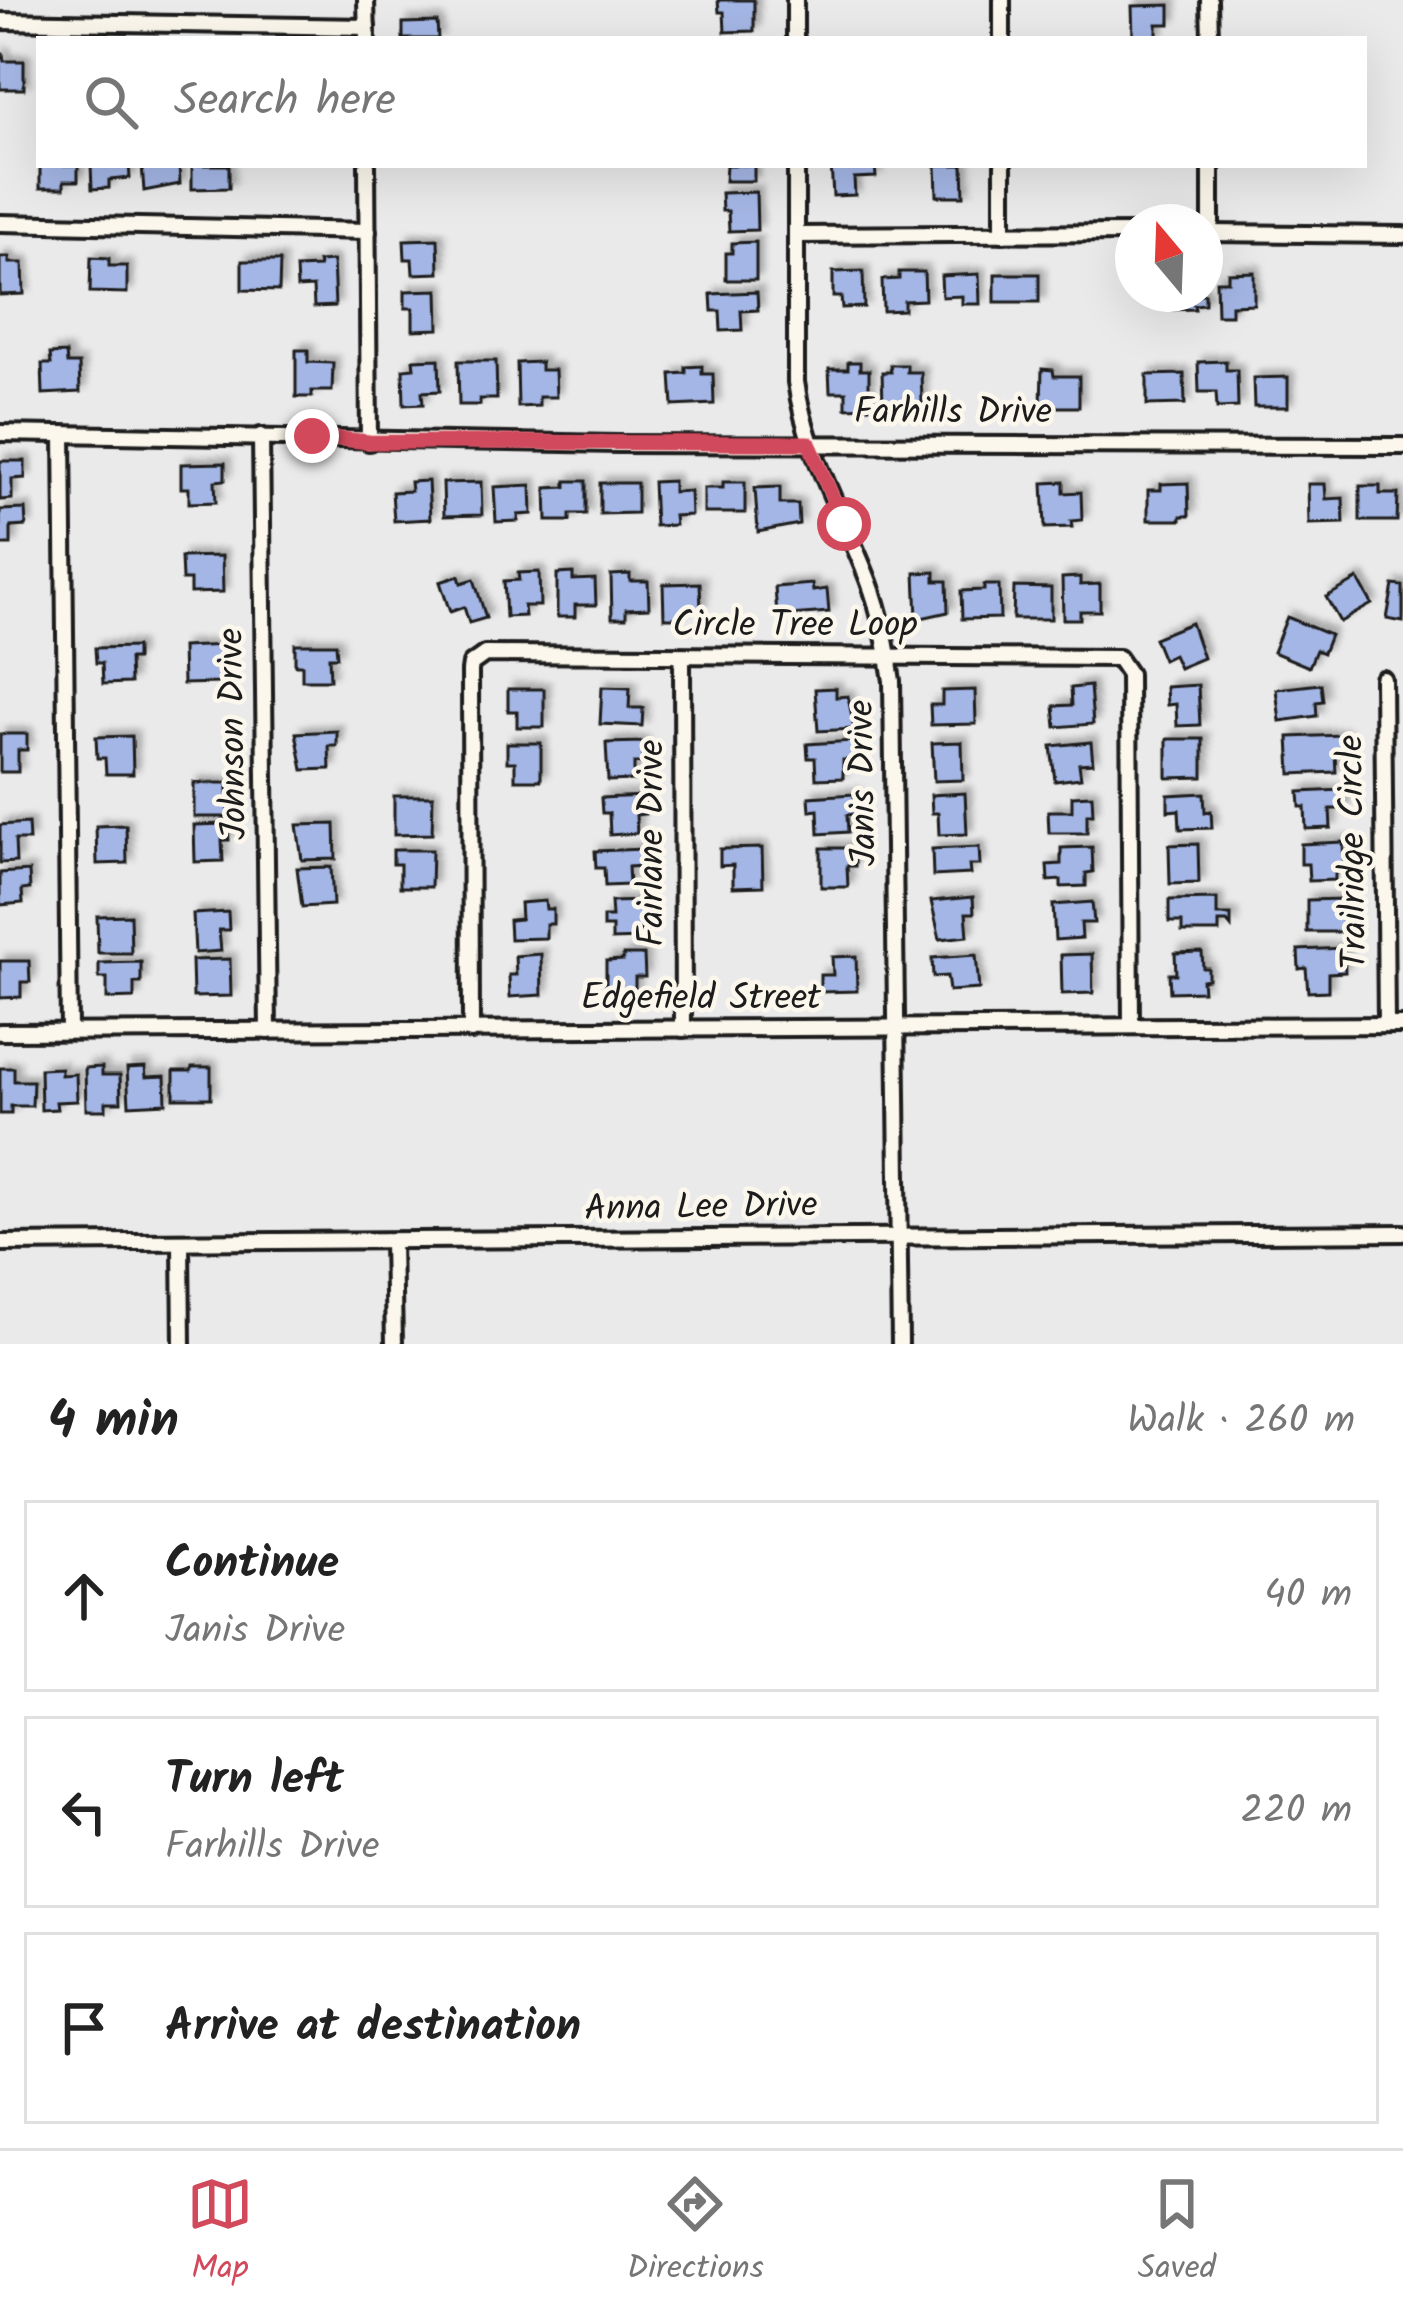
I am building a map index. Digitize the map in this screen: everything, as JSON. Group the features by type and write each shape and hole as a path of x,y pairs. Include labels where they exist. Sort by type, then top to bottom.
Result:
{"street":[{"path":"0,21 367,33 366,0"},
{"path":"795,0 795,36"},
{"path":"1002,0 1002,36"},
{"path":"1209,0 1210,36"},
{"path":"368,168 369,442"},
{"name":"Janis Drive","path":"796,168 796,382 809,443 869,583 888,655 895,718 900,1344"},
{"path":"1003,168 1004,234"},
{"path":"1209,204 1211,168"},
{"path":"0,223 368,231"},
{"path":"796,235 1115,233"},
{"path":"1223,233 1403,235"},
{"name":"Farhills Drive","path":"0,433 369,442 1403,446"},
{"path":"63,434 69,1031"},
{"name":"Johnson Drive","path":"261,436 268,1030"},
{"name":"Circle Tree Loop","path":"471,1031 471,664 485,654 1113,657 1126,665 1131,1026"},
{"name":"Fairlane Drive","path":"682,657 683,1029"},
{"name":"Trailridge Circle","path":"1383,679 1386,1025"},
{"name":"Edgefield Street","path":"0,1032 1403,1024"},
{"name":"Anna Lee Drive","path":"0,1244 1403,1233"},
{"path":"181,1242 182,1344"},
{"path":"392,1242 394,1344"}],"building":[{"path":"718,0 754,0 754,31 725,32"},
{"path":"1170,5 1170,24 1157,24 1157,36 1133,36 1132,6"},
{"path":"437,22 438,36 403,36 403,23"},
{"path":"0,53 4,61 24,61 24,89 0,89"},
{"path":"40,168 78,168 78,181 64,181 64,188 40,188"},
{"path":"91,168 129,168 130,178 109,180 109,188 92,189"},
{"path":"142,168 179,168 180,184 144,191"},
{"path":"192,168 229,168 229,188 192,189"},
{"path":"726,168 754,168 754,181 725,181"},
{"path":"831,168 875,168 876,177 854,178 855,195 833,196"},
{"path":"936,168 963,168 964,196 937,196"},
{"path":"756,192 757,230 729,231 721,193"},
{"path":"438,239 439,273 413,274 412,259 405,259 404,240"},
{"path":"756,242 756,280 726,280 726,253 732,253 732,243"},
{"path":"0,257 23,263 24,294 0,295"},
{"path":"91,257 109,258 109,266 127,266 127,293 90,292"},
{"path":"242,261 280,261 279,291 242,290"},
{"path":"333,261 335,306 314,307 313,287 297,288 296,268"},
{"path":"863,271 864,307 842,308 841,297 833,297 833,272"},
{"path":"899,272 924,272 925,300 904,301 904,310 883,311 882,280 899,279"},
{"path":"1254,272 1254,304 1231,305 1231,315 1217,315 1223,312 1223,281 1228,281 1228,273"},
{"path":"979,274 980,304 962,304 962,296 942,297 941,276"},
{"path":"995,274 1039,274 1039,302 995,302"},
{"path":"438,290 439,329 413,330 413,308 405,308 405,291"},
{"path":"757,292 758,310 741,311 742,330 721,331 720,311 712,311 711,294"},
{"path":"296,350 308,350 308,362 333,363 332,391 296,397"},
{"path":"66,353 67,364 79,364 80,392 43,394 42,364 51,364 50,354"},
{"path":"439,359 440,391 422,392 423,404 404,405 403,369 414,368 413,360"},
{"path":"458,361 496,361 497,399 459,405"},
{"path":"1226,361 1226,370 1237,370 1238,407 1217,408 1216,392 1199,392 1198,362"},
{"path":"541,362 541,370 555,370 556,397 539,397 539,406 518,407 517,363"},
{"path":"848,362 860,362 860,370 869,370 869,407 846,408 846,392 830,392 829,369 848,369"},
{"path":"890,365 907,365 907,372 921,372 922,404 883,404 882,372 891,372"},
{"path":"702,366 702,374 713,374 714,404 673,406 671,374"},
{"path":"1042,369 1053,370 1054,376 1079,376 1079,407 1041,407"},
{"path":"1184,374 1185,404 1147,405 1147,375"},
{"path":"1288,377 1288,407 1254,407 1253,378"},
{"path":"0,461 25,461 25,478 12,479 12,499 0,500"},
{"path":"225,463 225,480 215,481 216,502 189,503 189,488 181,488 181,464"},
{"path":"428,481 430,519 394,521 392,492 411,491 410,482"},
{"path":"566,481 586,481 586,514 570,514 570,521 547,521 546,488 566,487"},
{"path":"673,481 673,492 690,491 691,515 674,516 675,525 655,526 653,482"},
{"path":"481,482 482,515 444,516 443,483"},
{"path":"723,482 745,482 745,513 704,513 704,488 723,488"},
{"path":"1064,482 1064,493 1081,492 1082,520 1071,521 1072,527 1045,528 1043,483"},
{"path":"600,483 637,483 637,513 600,514"},
{"path":"1188,483 1189,516 1148,520 1148,490 1161,490 1161,484"},
{"path":"1308,484 1325,484 1326,499 1343,498 1344,523 1309,524"},
{"path":"531,485 532,514 518,515 518,521 496,522 494,487"},
{"path":"1360,486 1380,486 1380,494 1398,494 1397,521 1360,521"},
{"path":"780,487 780,504 798,504 799,524 758,532 755,488"},
{"path":"25,509 26,526 11,527 11,545 0,545 0,510"},
{"path":"222,556 223,592 190,593 190,580 182,580 181,557"},
{"path":"539,572 540,606 524,606 525,616 506,617 504,581 519,580 518,573"},
{"path":"935,572 935,581 947,581 948,612 917,619 915,573"},
{"path":"573,573 573,580 595,579 596,605 575,605 575,617 557,617 557,574"},
{"path":"630,574 630,581 648,581 649,608 626,609 626,618 612,618 611,575"},
{"path":"459,576 461,583 474,579 486,618 469,623 464,607 450,612 440,582"},
{"path":"1080,577 1080,585 1100,584 1100,611 1080,611 1080,619 1063,619 1062,578"},
{"path":"1358,579 1372,604 1340,622 1326,597"},
{"path":"700,583 701,610 682,611 682,618 664,618 663,584"},
{"path":"812,584 813,591 827,589 829,612 777,616 775,587"},
{"path":"984,585 999,585 1000,618 962,619 961,591 984,590"},
{"path":"1393,585 1403,586 1403,622 1387,619"},
{"path":"1014,587 1051,588 1051,619 1013,619"},
{"path":"1287,617 1330,635 1323,653 1316,650 1309,667 1273,652"},
{"path":"1191,623 1203,658 1179,668 1173,655 1163,660 1154,638"},
{"path":"295,644 336,644 337,657 329,657 330,680 302,680 302,665 295,665"},
{"path":"226,645 227,662 219,663 220,683 183,684 182,647"},
{"path":"136,647 136,659 129,659 130,683 103,684 95,648"},
{"path":"1321,684 1323,701 1316,702 1317,716 1280,721 1276,689"},
{"path":"1198,685 1200,725 1177,726 1176,704 1167,705 1166,687"},
{"path":"1090,686 1093,724 1056,727 1054,706 1072,705 1071,688"},
{"path":"602,687 630,688 629,708 643,708 642,726 600,724"},
{"path":"836,688 836,697 848,696 854,729 818,731 815,689"},
{"path":"508,689 544,689 544,727 517,727 517,711 508,711"},
{"path":"975,690 976,724 931,725 930,705 942,705 942,691"},
{"path":"337,731 337,746 329,746 330,769 303,770 296,733"},
{"path":"0,734 27,734 27,750 18,750 18,772 0,772"},
{"path":"1343,735 1344,754 1335,754 1336,772 1291,774 1289,737"},
{"path":"132,736 133,774 106,774 105,758 97,758 96,737"},
{"path":"1167,739 1203,739 1203,777 1167,778"},
{"path":"853,741 854,760 843,760 843,778 816,779 815,758 808,758 807,744"},
{"path":"643,742 643,763 634,763 634,780 608,781 606,743"},
{"path":"962,742 963,780 934,781 932,743"},
{"path":"1091,742 1093,763 1079,764 1081,778 1055,781 1051,746"},
{"path":"507,743 541,743 541,780 515,780 515,762 507,762"},
{"path":"194,783 228,783 228,817 194,817"},
{"path":"1343,790 1344,809 1330,809 1331,828 1306,829 1299,792"},
{"path":"965,793 967,834 939,835 931,795"},
{"path":"1204,793 1212,828 1180,829 1179,810 1168,811 1168,795"},
{"path":"854,794 855,814 847,815 848,832 819,834 818,810 810,811 809,797"},
{"path":"1092,795 1087,833 1049,833 1048,811 1072,811 1072,796"},
{"path":"394,796 433,796 432,834 394,835"},
{"path":"644,796 645,814 636,815 637,833 610,835 609,813 602,813 601,798"},
{"path":"28,823 29,840 15,840 16,862 0,863 0,825"},
{"path":"228,824 229,840 222,840 223,861 195,862 194,825"},
{"path":"335,824 336,859 302,860 297,825"},
{"path":"126,825 127,863 97,864 96,826"},
{"path":"1343,842 1344,864 1335,864 1335,880 1309,881 1308,864 1301,864 1301,844"},
{"path":"1198,844 1199,883 1170,884 1169,845"},
{"path":"979,847 980,865 969,865 970,874 933,876 932,849"},
{"path":"1092,847 1093,872 1086,873 1086,886 1061,887 1061,880 1048,881 1047,865 1061,864 1061,848"},
{"path":"762,848 763,886 733,887 733,865 720,866 720,849"},
{"path":"821,848 855,848 855,866 847,866 848,887 821,887"},
{"path":"644,849 645,866 628,867 629,885 605,886 604,868 596,868 595,851"},
{"path":"393,850 432,850 431,887 400,887 400,864 393,864"},
{"path":"331,867 333,905 302,907 297,868"},
{"path":"29,871 30,889 22,890 23,903 0,905 0,873"},
{"path":"973,897 974,913 966,913 968,936 940,939 931,901"},
{"path":"1217,899 1217,915 1231,915 1231,927 1219,922 1219,932 1182,932 1182,922 1169,922 1169,900"},
{"path":"1342,899 1343,932 1307,932 1307,900"},
{"path":"545,901 546,909 553,909 546,938 510,939 509,920 521,919 520,903"},
{"path":"644,901 640,939 612,940 612,927 603,927 603,917 612,917 611,902"},
{"path":"1092,902 1094,923 1081,923 1082,938 1055,940 1053,905"},
{"path":"228,912 229,930 219,930 221,951 195,953 193,914"},
{"path":"130,915 131,953 98,953 97,916"},
{"path":"1344,948 1345,972 1328,973 1328,991 1308,992 1306,968 1299,969 1298,950"},
{"path":"1202,952 1203,968 1208,968 1203,991 1170,992 1169,974 1176,974 1175,953"},
{"path":"541,954 542,995 510,997 509,975 516,975 515,956"},
{"path":"1092,954 1093,993 1062,994 1061,955"},
{"path":"623,955 644,955 645,977 635,977 635,993 606,993 606,961 623,960"},
{"path":"976,955 979,989 949,991 947,976 933,977 932,958"},
{"path":"856,956 857,991 820,992 820,975 833,975 832,957"},
{"path":"230,959 231,996 193,997 192,960"},
{"path":"0,961 29,961 30,982 21,982 21,997 0,998"},
{"path":"141,962 141,983 134,983 134,998 107,999 107,978 99,978 99,963"},
{"path":"102,1067 102,1075 120,1075 121,1102 106,1102 106,1110 86,1110 85,1068"},
{"path":"145,1067 146,1077 165,1076 166,1103 129,1105 127,1068"},
{"path":"192,1067 211,1067 211,1098 174,1098 174,1071 191,1071"},
{"path":"0,1068 14,1068 14,1081 33,1081 32,1106 11,1106 11,1114 0,1114"},
{"path":"61,1068 61,1075 76,1074 77,1101 56,1102 57,1109 41,1110 40,1069"}],"route":[{"path":"312,436 369,442 809,443 844,524"}]}
